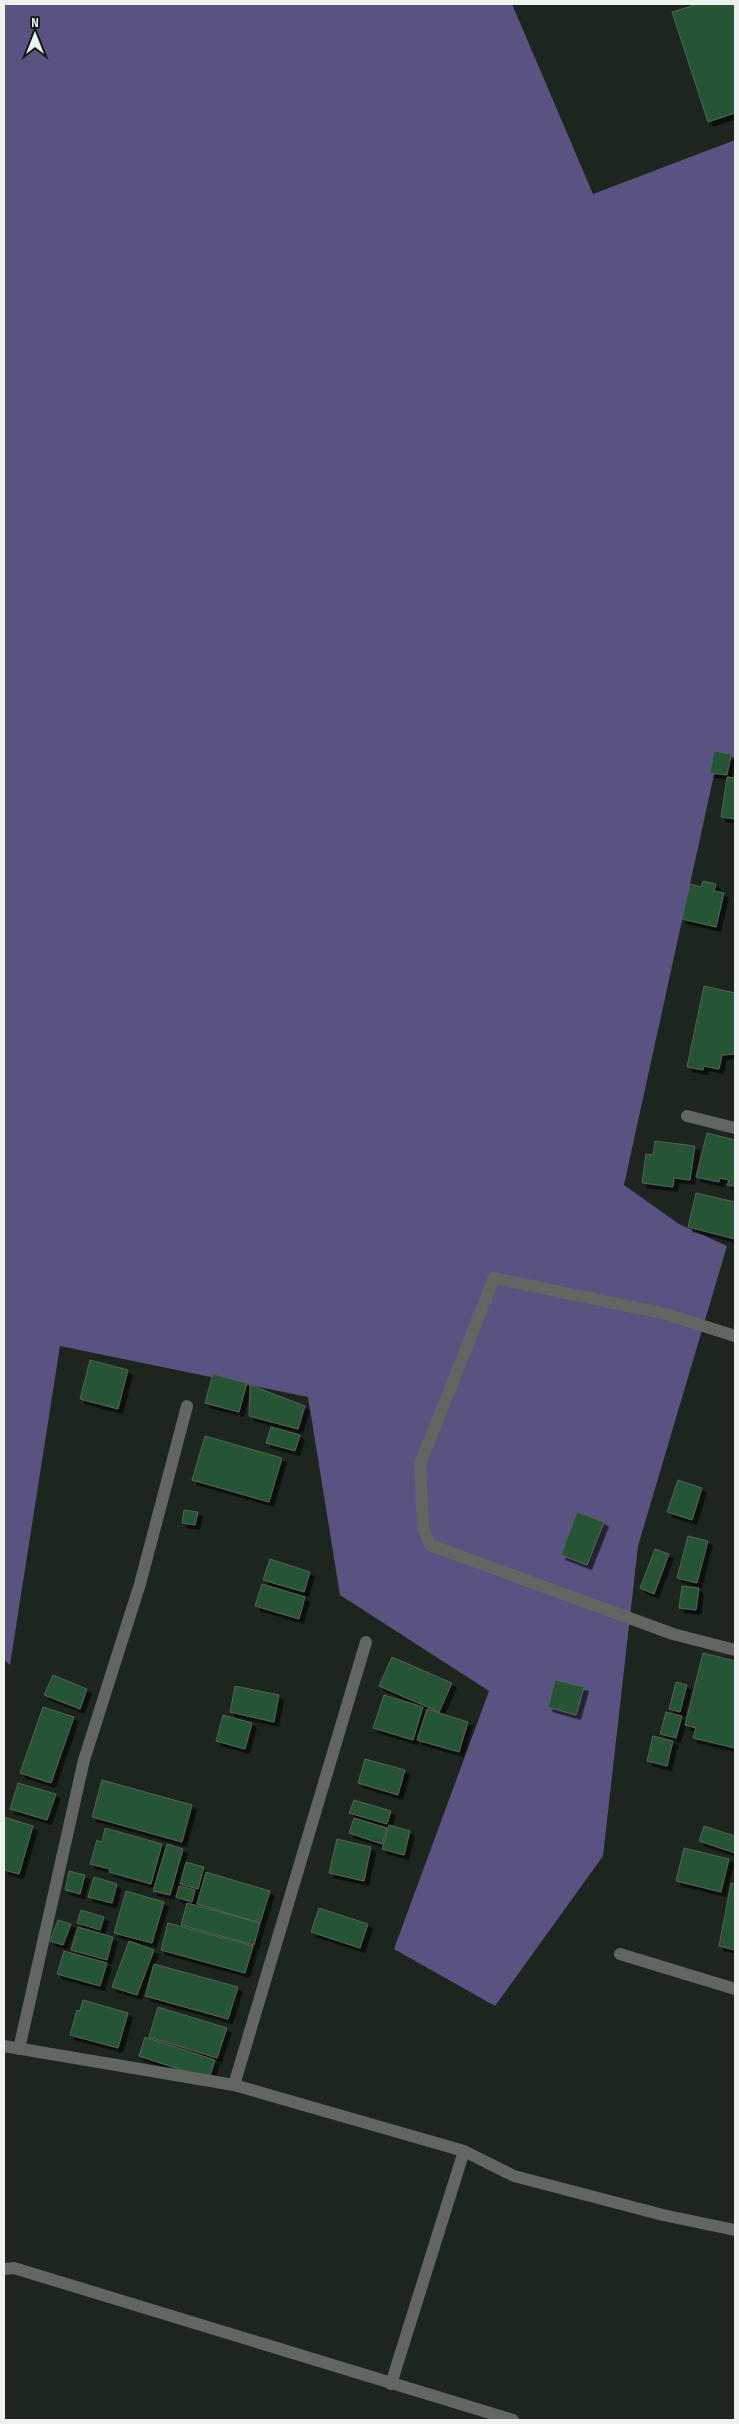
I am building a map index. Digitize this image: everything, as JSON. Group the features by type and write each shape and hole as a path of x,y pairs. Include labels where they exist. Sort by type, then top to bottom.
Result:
{"street":[{"path":"687,1116 735,1128"},
{"path":"735,1336 666,1314 494,1278 420,1464 423,1527 430,1545 673,1634 735,1650"},
{"path":"19,2049 84,1760 140,1584 187,1406"},
{"path":"234,2086 366,1642"},
{"path":"620,1954 735,1989"},
{"path":"4,2046 234,2086 464,2151 514,2176 663,2215 735,2230"},
{"path":"391,2384 464,2151"},
{"path":"4,2269 14,2268 99,2293 511,2420"}],"shaded area":[{"path":"4,4 512,4 593,194 735,140 735,760 717,761 624,1185 679,1224 727,1246 638,1546 603,1856 495,2006 394,1949 489,1691 340,1595 308,1397 60,1346 10,1665 4,1660"}],"building":[{"path":"698,4 735,4 735,113 708,122 672,12"},
{"path":"714,751 731,754 727,775 710,773"},
{"path":"727,777 735,778 735,819 721,817"},
{"path":"703,881 716,884 714,891 724,893 716,927 682,919 690,884 701,887"},
{"path":"704,986 735,993 735,1054 722,1055 719,1069 704,1066 703,1070 687,1067"},
{"path":"707,1133 735,1140 735,1186 727,1185 729,1180 720,1178 719,1182 696,1177"},
{"path":"655,1141 695,1146 690,1180 674,1178 673,1187 642,1183 646,1154 653,1155"},
{"path":"696,1193 735,1202 735,1239 688,1227"},
{"path":"90,1360 128,1370 118,1409 80,1399"},
{"path":"213,1374 247,1383 239,1412 205,1403"},
{"path":"250,1385 305,1406 298,1429 249,1416"},
{"path":"271,1427 300,1435 295,1451 266,1443"},
{"path":"205,1436 282,1458 269,1502 192,1480"},
{"path":"678,1480 702,1488 692,1520 667,1512"},
{"path":"184,1510 198,1512 195,1525 182,1523"},
{"path":"577,1512 604,1522 587,1565 561,1555"},
{"path":"688,1536 708,1541 697,1583 677,1578"},
{"path":"655,1549 669,1554 654,1594 640,1588"},
{"path":"270,1559 310,1572 304,1592 263,1580"},
{"path":"262,1584 305,1597 299,1619 255,1606"},
{"path":"682,1586 699,1588 696,1610 679,1608"},
{"path":"703,1653 735,1661 735,1748 693,1738 696,1728 685,1725"},
{"path":"392,1657 452,1683 439,1712 379,1686"},
{"path":"53,1675 87,1689 80,1709 44,1695"},
{"path":"555,1680 584,1687 576,1715 548,1707"},
{"path":"676,1682 687,1685 680,1712 669,1709"},
{"path":"235,1686 279,1695 274,1722 230,1712"},
{"path":"384,1695 423,1707 413,1740 373,1728"},
{"path":"43,1707 74,1717 51,1783 20,1773"},
{"path":"427,1709 468,1722 459,1752 417,1740"},
{"path":"666,1712 682,1716 676,1738 660,1734"},
{"path":"223,1715 252,1723 245,1749 216,1741"},
{"path":"653,1736 673,1741 667,1766 647,1761"},
{"path":"365,1759 405,1770 398,1795 358,1783"},
{"path":"102,1780 192,1805 182,1842 92,1817"},
{"path":"18,1783 56,1794 47,1820 10,1809"},
{"path":"354,1800 391,1811 387,1824 349,1813"},
{"path":"4,1817 33,1826 19,1874 4,1870"},
{"path":"354,1818 387,1828 382,1844 349,1833"},
{"path":"389,1825 410,1831 404,1855 382,1849"},
{"path":"704,1826 735,1836 735,1853 699,1841"},
{"path":"105,1828 162,1844 151,1884 109,1872 110,1869 90,1864 97,1840 102,1842"},
{"path":"337,1839 371,1847 364,1881 329,1873"},
{"path":"167,1844 183,1849 170,1895 153,1891"},
{"path":"684,1848 729,1859 721,1892 676,1881"},
{"path":"186,1862 204,1867 198,1889 180,1884"},
{"path":"69,1871 85,1875 80,1894 65,1890"},
{"path":"206,1872 270,1891 260,1923 197,1904"},
{"path":"94,1877 117,1884 112,1903 88,1897"},
{"path":"731,1883 735,1884 735,1950 719,1946"},
{"path":"179,1886 195,1890 192,1902 176,1897"},
{"path":"126,1891 164,1902 152,1943 114,1933"},
{"path":"187,1903 260,1923 254,1945 181,1925"},
{"path":"319,1908 368,1924 360,1948 311,1932"},
{"path":"81,1910 104,1917 100,1930 77,1923"},
{"path":"58,1920 71,1924 63,1945 50,1941"},
{"path":"168,1923 253,1946 245,1973 161,1950"},
{"path":"78,1927 113,1937 107,1960 71,1950"},
{"path":"129,1941 154,1950 137,1995 112,1987"},
{"path":"64,1951 107,1963 100,1986 57,1974"},
{"path":"154,1964 238,1987 228,2019 145,1996"},
{"path":"83,2000 128,2013 118,2048 70,2035 77,2010 80,2011"},
{"path":"158,2007 227,2028 217,2058 149,2037"},
{"path":"145,2037 215,2060 209,2079 139,2056"}]}
